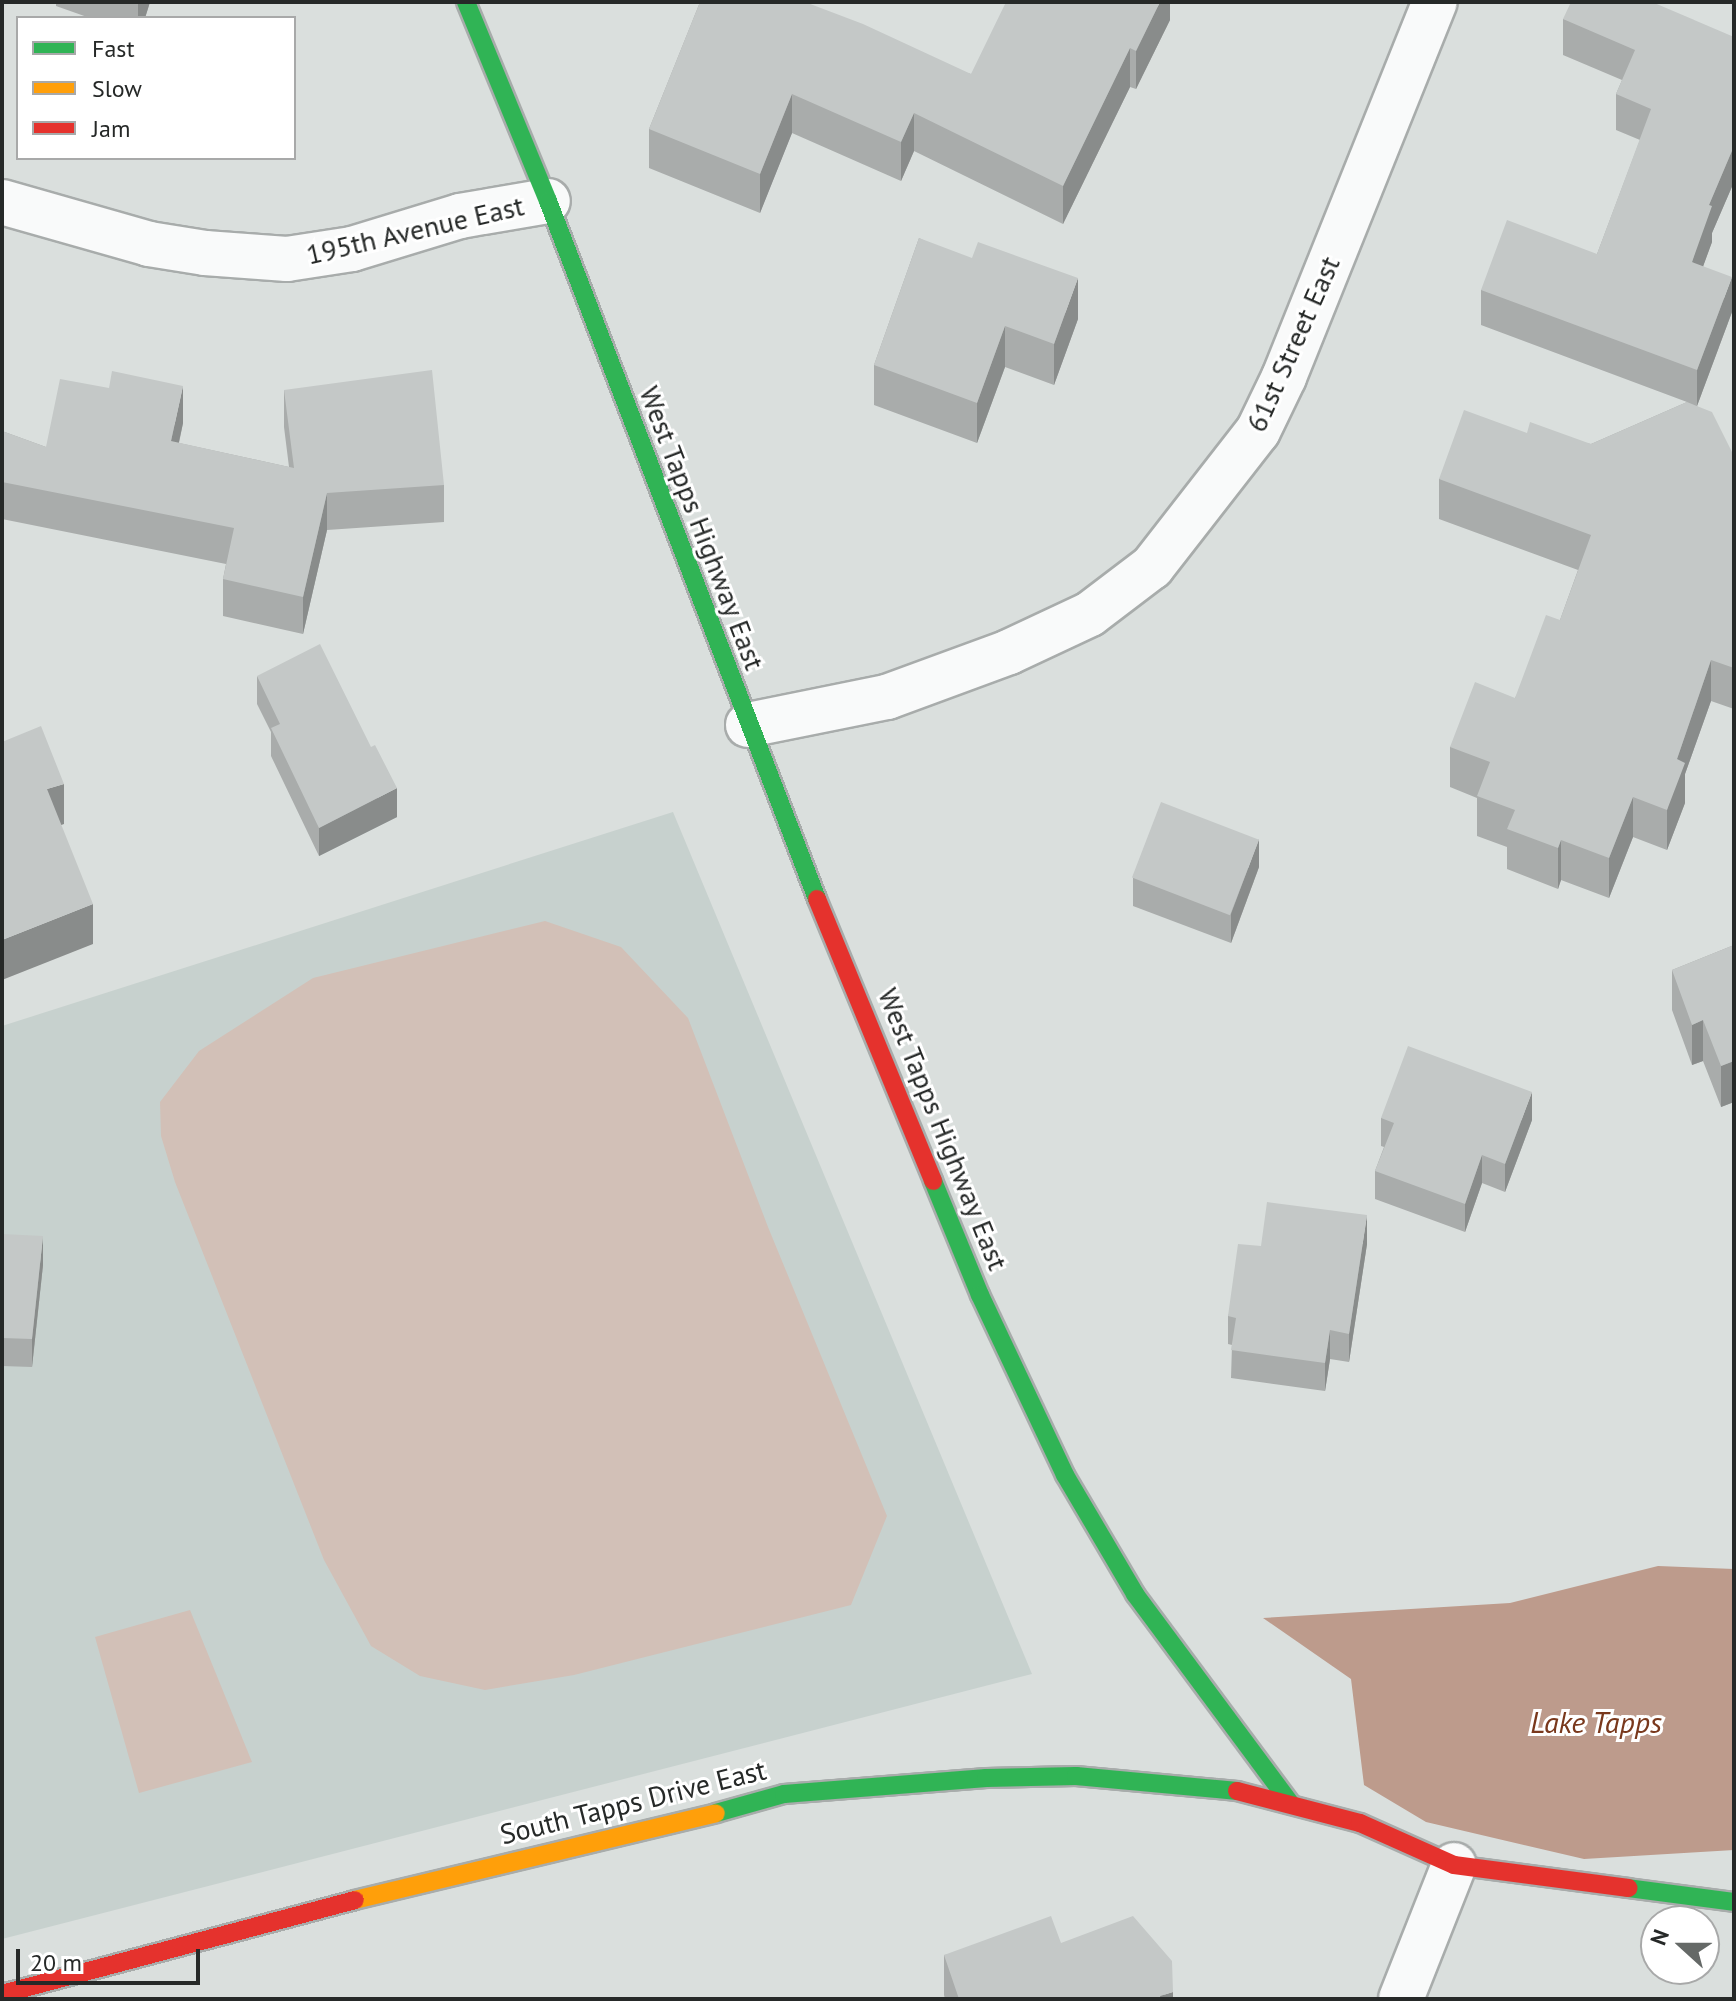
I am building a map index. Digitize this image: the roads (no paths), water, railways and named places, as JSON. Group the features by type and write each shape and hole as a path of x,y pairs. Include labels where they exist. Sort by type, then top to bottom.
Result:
{"street":[{"name":"West Tapps Highway East","path":"466,2 548,201 748,725 980,1295 1065,1475 1135,1594 1291,1804"},
{"name":"61st Street East","path":"748,725 887,697 1009,652 1090,614 1152,567 1258,431 1284,377 1435,2"},
{"name":"195th Avenue East","path":"2,202 149,244 205,253 287,259 352,249 460,216 548,201"},
{"name":"South Tapps Drive East","path":"2,1994 377,1894 562,1847 660,1828 784,1794 986,1778 1076,1776 1238,1791 1291,1804"},
{"path":"1291,1804 1360,1823 1454,1865 1734,1902"},
{"path":"1401,1999 1454,1865"}],"water":[{"name":"Lake Tapps","path":"1658,1566 1734,1569 1734,1850 1584,1859 1426,1822 1364,1785 1351,1679 1263,1618 1510,1603"}]}
